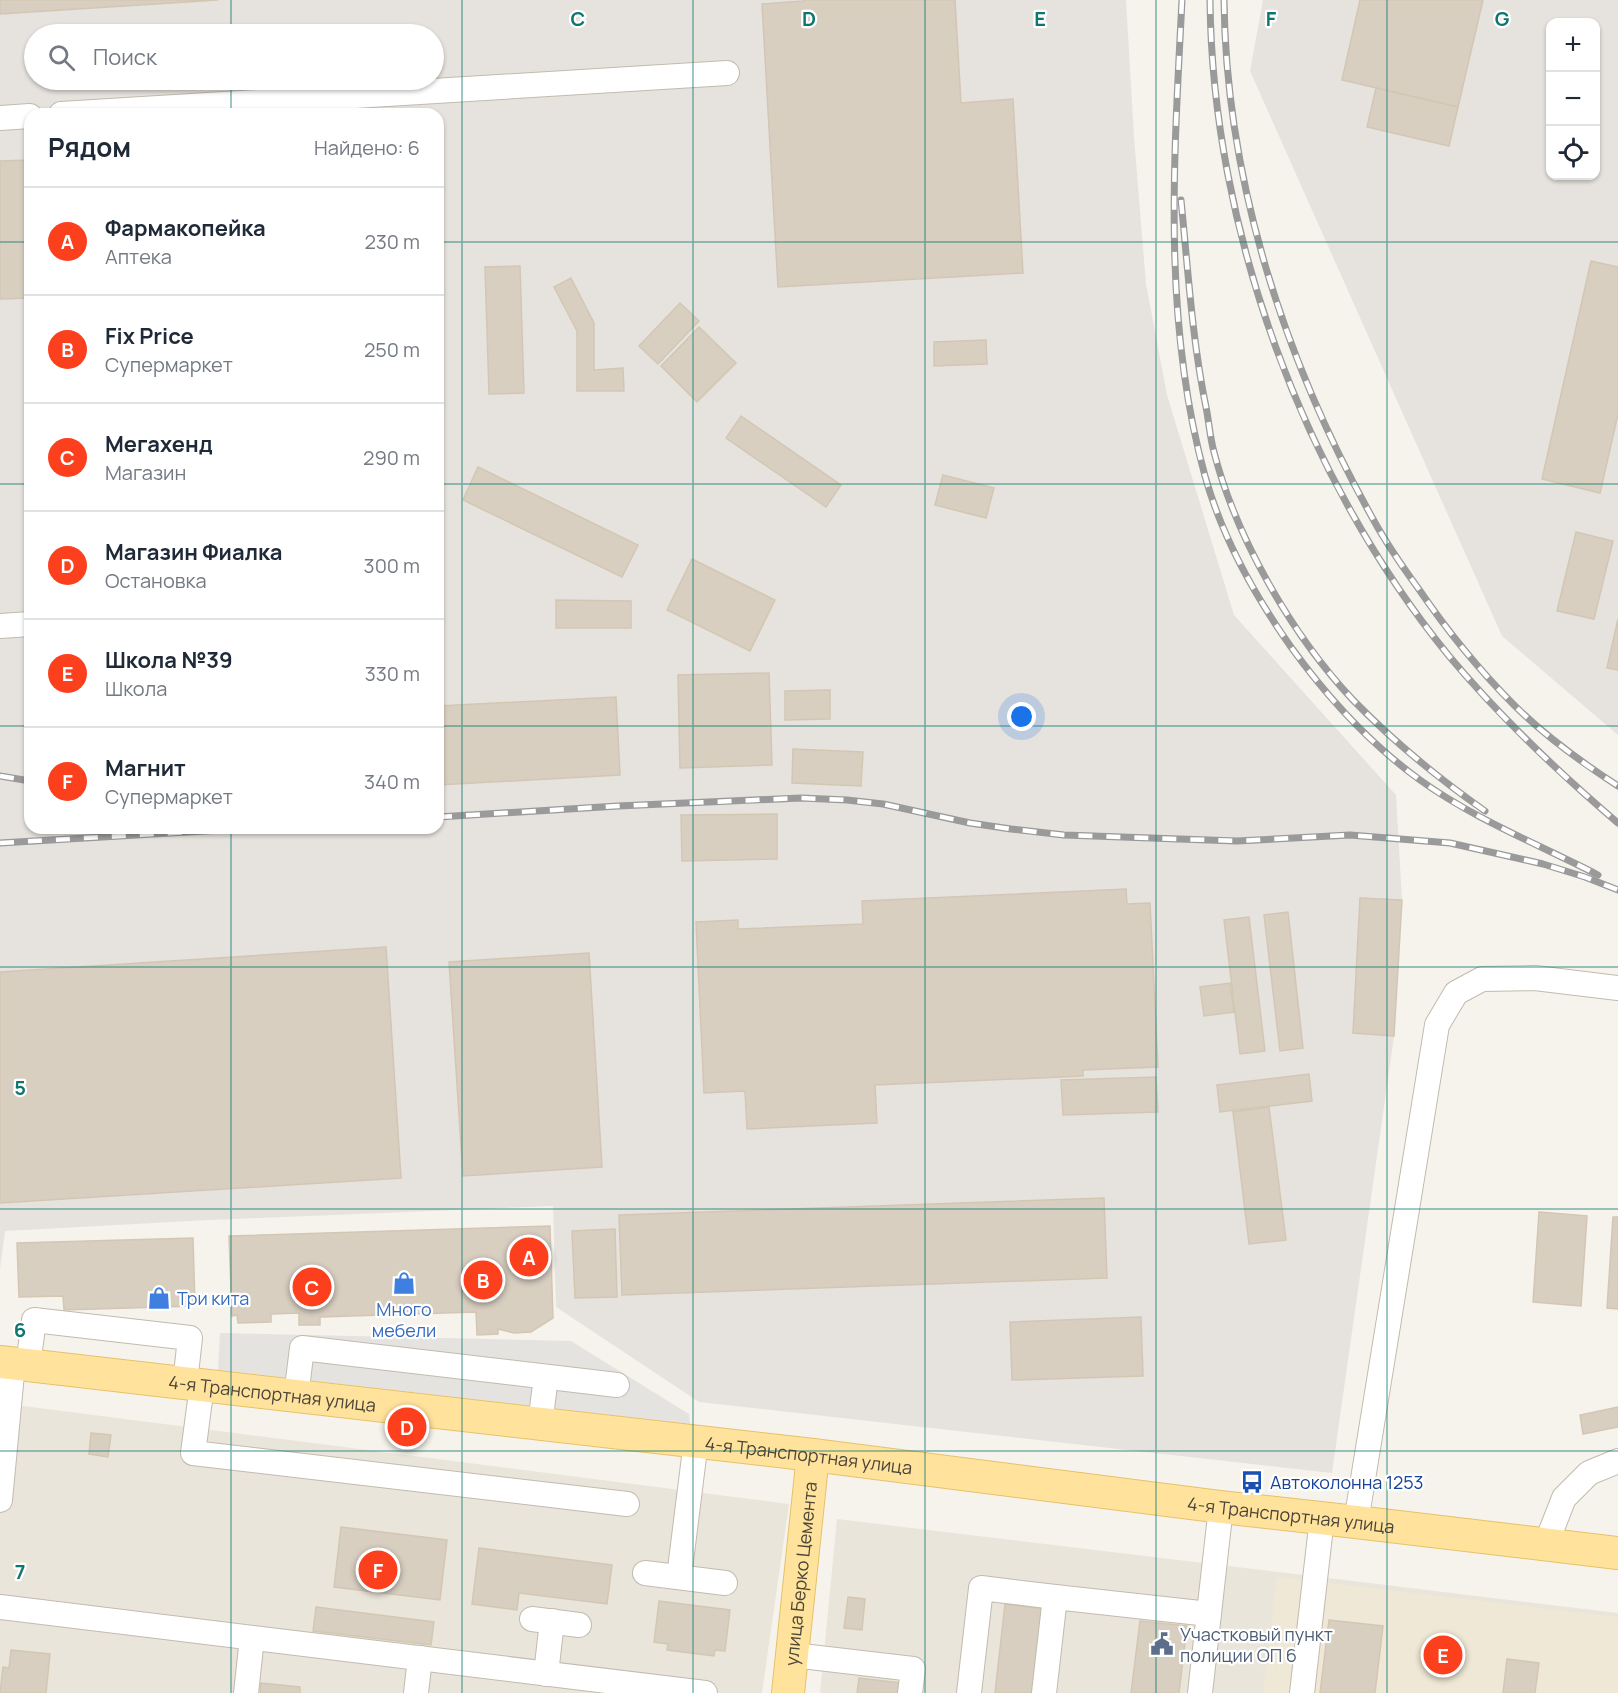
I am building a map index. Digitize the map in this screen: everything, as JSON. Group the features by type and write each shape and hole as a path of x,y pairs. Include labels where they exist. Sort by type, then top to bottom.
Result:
{"main road":[{"name":"4-я Транспортная улица","path":"14,1363 696,1441 1221,1507 1618,1553"},
{"name":"улица Берко Цемента","path":"788,1693 813,1455"}],"street":[{"path":"254,108 350,105 727,73"},
{"path":"0,118 24,116"},
{"path":"0,626 24,624"},
{"path":"1356,1522 1437,1025 1456,993 1482,979 1535,978 1618,988"},
{"path":"0,1500 14,1363 34,1320 190,1338 193,1453 627,1504"},
{"path":"296,1396 302,1348 617,1385"},
{"path":"540,1424 546,1377"},
{"path":"679,1577 696,1441"},
{"path":"1546,1544 1564,1498 1589,1473 1618,1461"},
{"path":"1200,1693 1221,1507"},
{"path":"1302,1693 1323,1518"},
{"path":"645,1572 725,1583"},
{"path":"969,1693 981,1588 1209,1614"},
{"path":"1044,1693 1055,1597"},
{"path":"0,1607 546,1674 630,1688 705,1693"},
{"path":"546,1674 542,1620 579,1625"},
{"path":"246,1693 252,1638"},
{"path":"793,1655 913,1669 910,1693"},
{"path":"416,1693 420,1658"}],"shaded area":[{"path":"0,0 1126,0 1146,284 1167,395 1234,615 1396,795 1402,900 1394,1036 1332,1473 699,1402 556,1307 553,1206 5,1231 0,1269"},
{"path":"1263,0 1618,0 1618,735 1502,636 1250,71"},
{"path":"220,1333 571,1341 689,1414 690,1424 218,1370"},
{"path":"0,1403 789,1504 762,1693 0,1693"},
{"path":"837,1519 1618,1613 1618,1693 820,1693"},
{"path":"1277,1577 1618,1617 1618,1693 1263,1693"}],"building":[{"path":"0,0 218,0 0,14"},
{"path":"803,0 955,0 961,103 1013,99 1023,273 778,287 762,4"},
{"path":"1360,0 1483,0 1458,107 1342,80"},
{"path":"1376,88 1458,107 1449,146 1367,127"},
{"path":"24,160 24,298 0,299 0,161"},
{"path":"1591,261 1618,267 1618,414 1600,493 1542,479"},
{"path":"520,266 524,393 489,394 485,267"},
{"path":"571,278 594,323 594,370 623,368 624,391 577,391 577,331 554,287"},
{"path":"680,303 699,321 658,364 639,346"},
{"path":"699,327 736,363 697,402 661,366"},
{"path":"986,340 987,364 934,366 934,342"},
{"path":"741,416 841,485 826,507 726,438"},
{"path":"478,467 638,545 622,577 463,500"},
{"path":"943,475 994,488 986,518 935,505"},
{"path":"1576,532 1613,541 1594,619 1557,611"},
{"path":"692,559 775,600 750,651 667,610"},
{"path":"556,600 631,601 631,628 556,628"},
{"path":"1618,619 1618,670 1607,668"},
{"path":"769,673 772,765 680,768 678,675"},
{"path":"830,690 830,719 785,720 785,691"},
{"path":"616,697 620,775 444,785 444,706"},
{"path":"793,749 863,752 861,786 792,783"},
{"path":"777,814 777,859 682,861 681,815"},
{"path":"1126,889 1127,904 1150,903 1158,1067 1083,1070 1083,1076 875,1085 877,1123 747,1129 745,1091 704,1093 696,922 738,920 738,929 863,924 862,901"},
{"path":"1360,898 1402,900 1394,1036 1353,1033"},
{"path":"1288,912 1303,1048 1280,1051 1264,915"},
{"path":"1249,917 1265,1051 1240,1054 1224,920"},
{"path":"386,947 401,1178 0,1203 0,972"},
{"path":"589,953 602,1167 463,1176 449,962"},
{"path":"1230,983 1234,1012 1204,1016 1200,987"},
{"path":"1309,1074 1312,1101 1220,1112 1217,1085"},
{"path":"1156,1077 1158,1112 1063,1115 1061,1080"},
{"path":"1269,1107 1286,1240 1249,1244 1233,1112"},
{"path":"1104,1198 1107,1278 622,1295 619,1215"},
{"path":"1539,1212 1587,1216 1581,1306 1533,1302"},
{"path":"1613,1217 1618,1217 1618,1309 1607,1308"},
{"path":"550,1226 553,1318 531,1332 514,1333 498,1329 498,1334 477,1335 476,1312 320,1317 320,1325 299,1325 299,1313 271,1314 271,1322 238,1323 237,1315 232,1316 229,1236"},
{"path":"615,1229 617,1297 575,1298 572,1231"},
{"path":"193,1238 195,1306 64,1310 63,1296 19,1297 17,1243"},
{"path":"1141,1317 1143,1376 1012,1380 1010,1322"},
{"path":"1618,1407 1618,1427 1583,1434 1580,1415"},
{"path":"91,1433 111,1435 108,1457 89,1454"},
{"path":"341,1527 447,1540 440,1600 334,1587"},
{"path":"479,1548 612,1565 607,1604 519,1593 517,1610 472,1604"},
{"path":"848,1597 865,1599 862,1630 844,1628"},
{"path":"659,1601 730,1610 725,1651 715,1650 714,1656 667,1650 668,1644 654,1642"},
{"path":"1005,1604 1045,1609 1035,1693 995,1693"},
{"path":"316,1607 434,1622 431,1645 313,1631"},
{"path":"1329,1620 1383,1626 1375,1693 1320,1693"},
{"path":"1140,1621 1187,1626 1179,1693 1131,1693"},
{"path":"11,1650 50,1654 46,1693 0,1693 3,1667 9,1668"},
{"path":"1507,1659 1539,1663 1535,1693 1503,1693"},
{"path":"859,1678 901,1683 900,1693 857,1693"},
{"path":"261,1683 300,1687 300,1693 260,1693"}],"railway":[{"path":"1182,0 1174,179 1174,239 1182,358 1191,417 1205,476 1230,543 1252,587 1291,647 1334,701 1383,751 1420,780 1462,807 1598,875"},
{"path":"1210,0 1215,87 1228,174 1248,262 1276,348 1310,431 1351,511 1397,586 1449,656 1488,701 1530,743 1618,823"},
{"path":"1224,0 1227,68 1236,136 1249,203 1266,269 1288,334 1341,459 1394,554 1440,619 1475,663 1538,727 1577,758 1618,786"},
{"path":"1181,200 1194,330 1211,441 1236,518 1252,551 1288,616 1330,674 1353,700 1416,758 1485,811"},
{"path":"0,776 24,780"},
{"path":"444,817 801,798 847,800 883,804 970,823 1064,835 1237,841 1350,835 1450,843 1543,864 1618,890"},
{"path":"0,843 154,834"}],"place":[{"name":"Фармакопейка","path":"529,1257"},
{"name":"Fix Price","path":"483,1280"},
{"name":"Много мебели","path":"404,1283"},
{"name":"Мегахенд","path":"312,1287"},
{"name":"Три кита","path":"159,1298"},
{"name":"Магазин Фиалка","path":"407,1427"},
{"name":"Автоколонна 1253","path":"1252,1482"},
{"name":"Магнит","path":"378,1570"},
{"name":"Участковый пункт полиции ОП 6","path":"1162,1644"},
{"name":"Школа №39","path":"1443,1655"}]}
